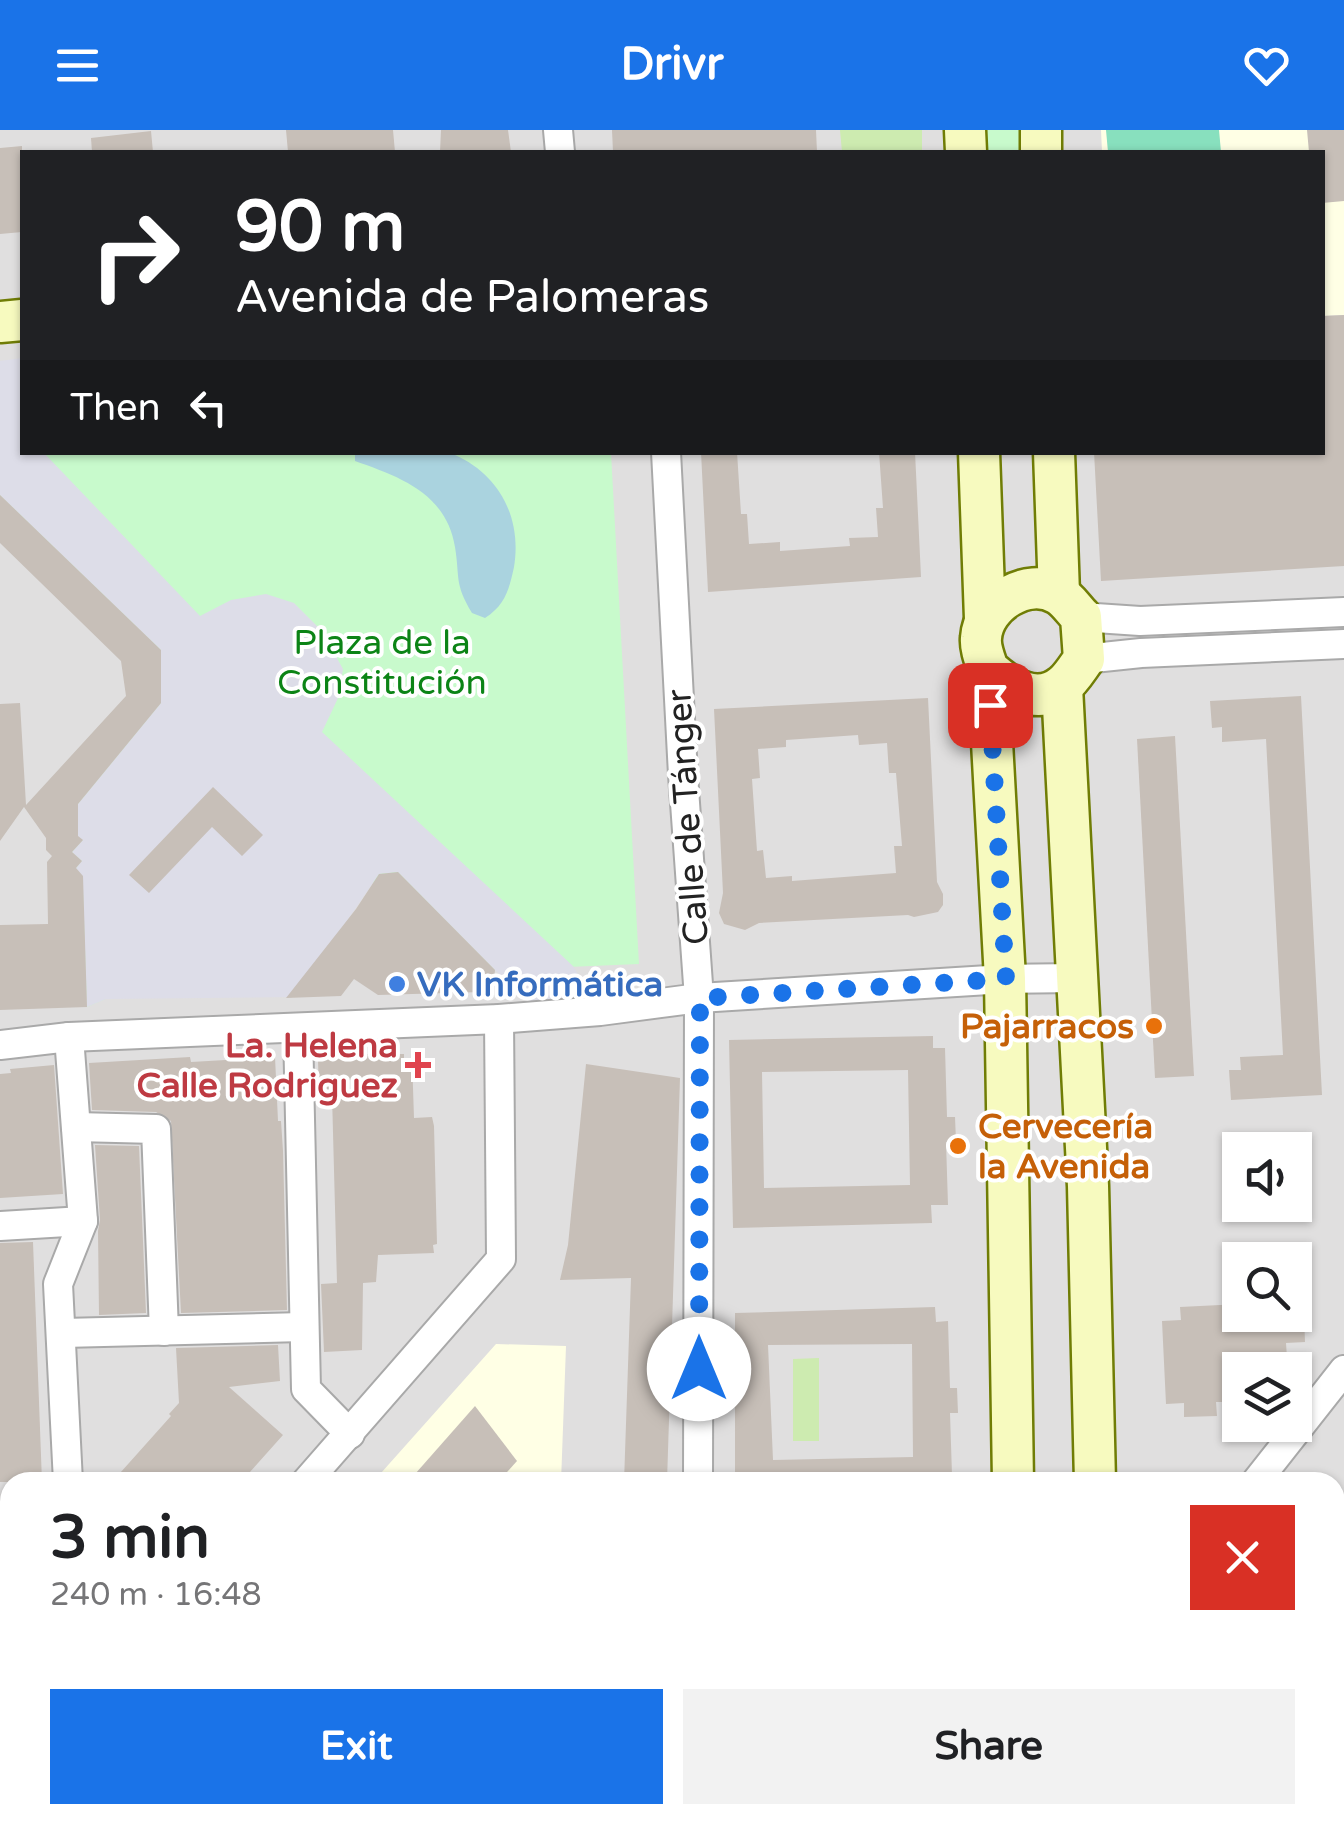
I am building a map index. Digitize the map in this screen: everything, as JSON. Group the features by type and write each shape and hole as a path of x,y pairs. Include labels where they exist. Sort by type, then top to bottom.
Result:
{"main road":[{"path":"979,455 985,619 980,641 988,669 1006,979 1014,1472"},
{"path":"1054,455 1073,673 1094,1472"},
{"path":"985,619 1009,594 1039,588 1070,606"},
{"path":"988,669 1012,690 1038,695 1073,673"}],"street":[{"name":"Calle de Tánger","path":"666,455 683,775 700,998 698,1472"},
{"path":"1070,606 1140,621 1344,612"},
{"path":"1073,673 1140,653 1344,644"},
{"path":"0,1046 69,1037 499,1019 700,998 1078,978"},
{"path":"315,1472 501,1259 499,1019"},
{"path":"298,1029 306,1389 350,1434"},
{"path":"68,1472 58,1284 82,1220 69,1037"},
{"path":"76,1127 156,1129 164,1331"},
{"path":"0,1226 82,1220"},
{"path":"63,1333 303,1328"},
{"path":"1264,1472 1344,1370"}],"shaded area":[{"path":"0,130 1344,130 1344,1472 0,1472"},
{"path":"1101,130 1344,130 1344,315 1325,316 1325,150 1102,150"},
{"name":"Plaza de la Constitución","path":"20,358 20,455 46,455 200,616 231,600 266,594 294,603 322,631 343,669 339,696 322,732 573,966 600,1011 546,1015 495,970 398,872 379,874 295,997 106,999 87,1007 83,892 76,868 82,861 72,852 83,840 67,829 78,818 78,804 161,703 161,650 0,495 0,361"},
{"path":"496,1344 566,1346 561,1472 382,1472"}],"green space":[{"path":"840,130 922,130 922,150 842,150"},
{"path":"983,130 1024,130 1025,150 983,150"},
{"path":"1106,130 1219,130 1221,150 1108,150"},
{"name":"Plaza de la Constitución","path":"28,455 611,455 639,964 495,970 398,872 87,1007 83,892 76,868 82,861 72,852 83,840 78,804 161,703 161,650 0,495 0,474"},
{"path":"819,1358 819,1441 793,1441 793,1359"}],"water":[{"path":"355,455 455,455 496,487 511,516 516,549 508,590 492,613 485,618 472,613 466,603 450,528 431,500 404,481 355,461"}],"building":[{"path":"286,130 393,130 395,150 288,150"},
{"path":"441,130 508,130 511,150 440,150"},
{"path":"612,130 816,130 817,150 613,150"},
{"path":"1307,130 1344,130 1344,201 1325,203 1325,150 1309,150"},
{"path":"151,131 153,150 92,150 91,138"},
{"path":"22,146 20,232 0,234 0,148"},
{"path":"1344,315 1344,566 1101,581 1094,455 1325,455 1325,316"},
{"path":"701,455 737,455 741,514 747,514 749,544 780,542 780,551 850,546 849,538 878,537 876,508 883,508 879,455 915,455 921,577 708,592"},
{"path":"0,495 161,650 161,703 78,804 78,836 83,840 72,852 82,861 76,868 83,876 87,1007 0,1010 0,925 48,924 47,862 52,856 46,850 46,838 24,807 0,841 0,704 20,703 26,805 126,696 121,661 0,543"},
{"path":"1301,696 1322,1095 1231,1100 1229,1070 1241,1070 1240,1057 1283,1055 1266,739 1222,742 1222,727 1212,728 1210,701"},
{"path":"928,698 937,882 943,894 938,912 914,917 759,923 745,930 724,924 719,913 723,893 714,709","holes":["858,735 859,745 887,743 889,773 896,773 902,846 894,846 896,873 792,881 792,876 766,878 763,850 757,851 752,779 760,778 758,749 786,747 786,740"]},
{"path":"1175,736 1194,1076 1155,1078 1137,739"},
{"path":"213,787 263,835 242,856 212,827 149,893 129,875"},
{"path":"398,872 495,970 494,979 482,992 378,995 354,979 341,996 286,998 379,874"},
{"path":"933,1036 933,1048 945,1048 947,1117 955,1117 956,1141 946,1142 948,1205 931,1205 932,1223 733,1228 729,1040","holes":["908,1070 910,1185 764,1188 762,1072"]},
{"path":"350,1054 404,1054 404,1058 412,1058 414,1118 432,1117 434,1126 437,1244 433,1245 434,1253 378,1255 376,1282 363,1283 362,1350 324,1352 321,1284 337,1283 332,1095 319,1095 318,1059 350,1059"},
{"path":"190,1057 191,1062 275,1057 283,1151 287,1310 181,1313 171,1121 156,1112 92,1110 89,1063"},
{"path":"586,1064 680,1078 667,1472 624,1472 631,1278 560,1280 568,1245"},
{"path":"54,1065 63,1194 0,1198 0,1074 11,1073 10,1069"},
{"path":"95,1145 139,1146 146,1313 99,1315 100,1220"},
{"path":"33,1242 42,1472 0,1472 0,1243"},
{"path":"1222,1305 1222,1332 1305,1332 1305,1342 1286,1343 1287,1352 1222,1352 1222,1402 1216,1402 1217,1416 1184,1417 1184,1403 1166,1404 1162,1321 1181,1320 1180,1307"},
{"path":"935,1307 936,1322 948,1321 950,1388 957,1388 958,1413 950,1413 952,1472 735,1472 735,1313","holes":["912,1344 913,1457 773,1460 768,1345"]},
{"path":"278,1345 280,1381 229,1387 283,1435 250,1472 121,1472 179,1403 176,1348"},
{"path":"475,1406 517,1461 507,1472 417,1472"}],"place":[{"name":"VK Informática","path":"397,984"},
{"name":"Pajarracos","path":"1154,1026"},
{"name":"La. Helena Calle Rodriguez","path":"418,1065"},
{"name":"Cervecería la Avenida","path":"958,1146"}],"route":[{"path":"699,1369 700,998 1006,979 990,705"}]}
